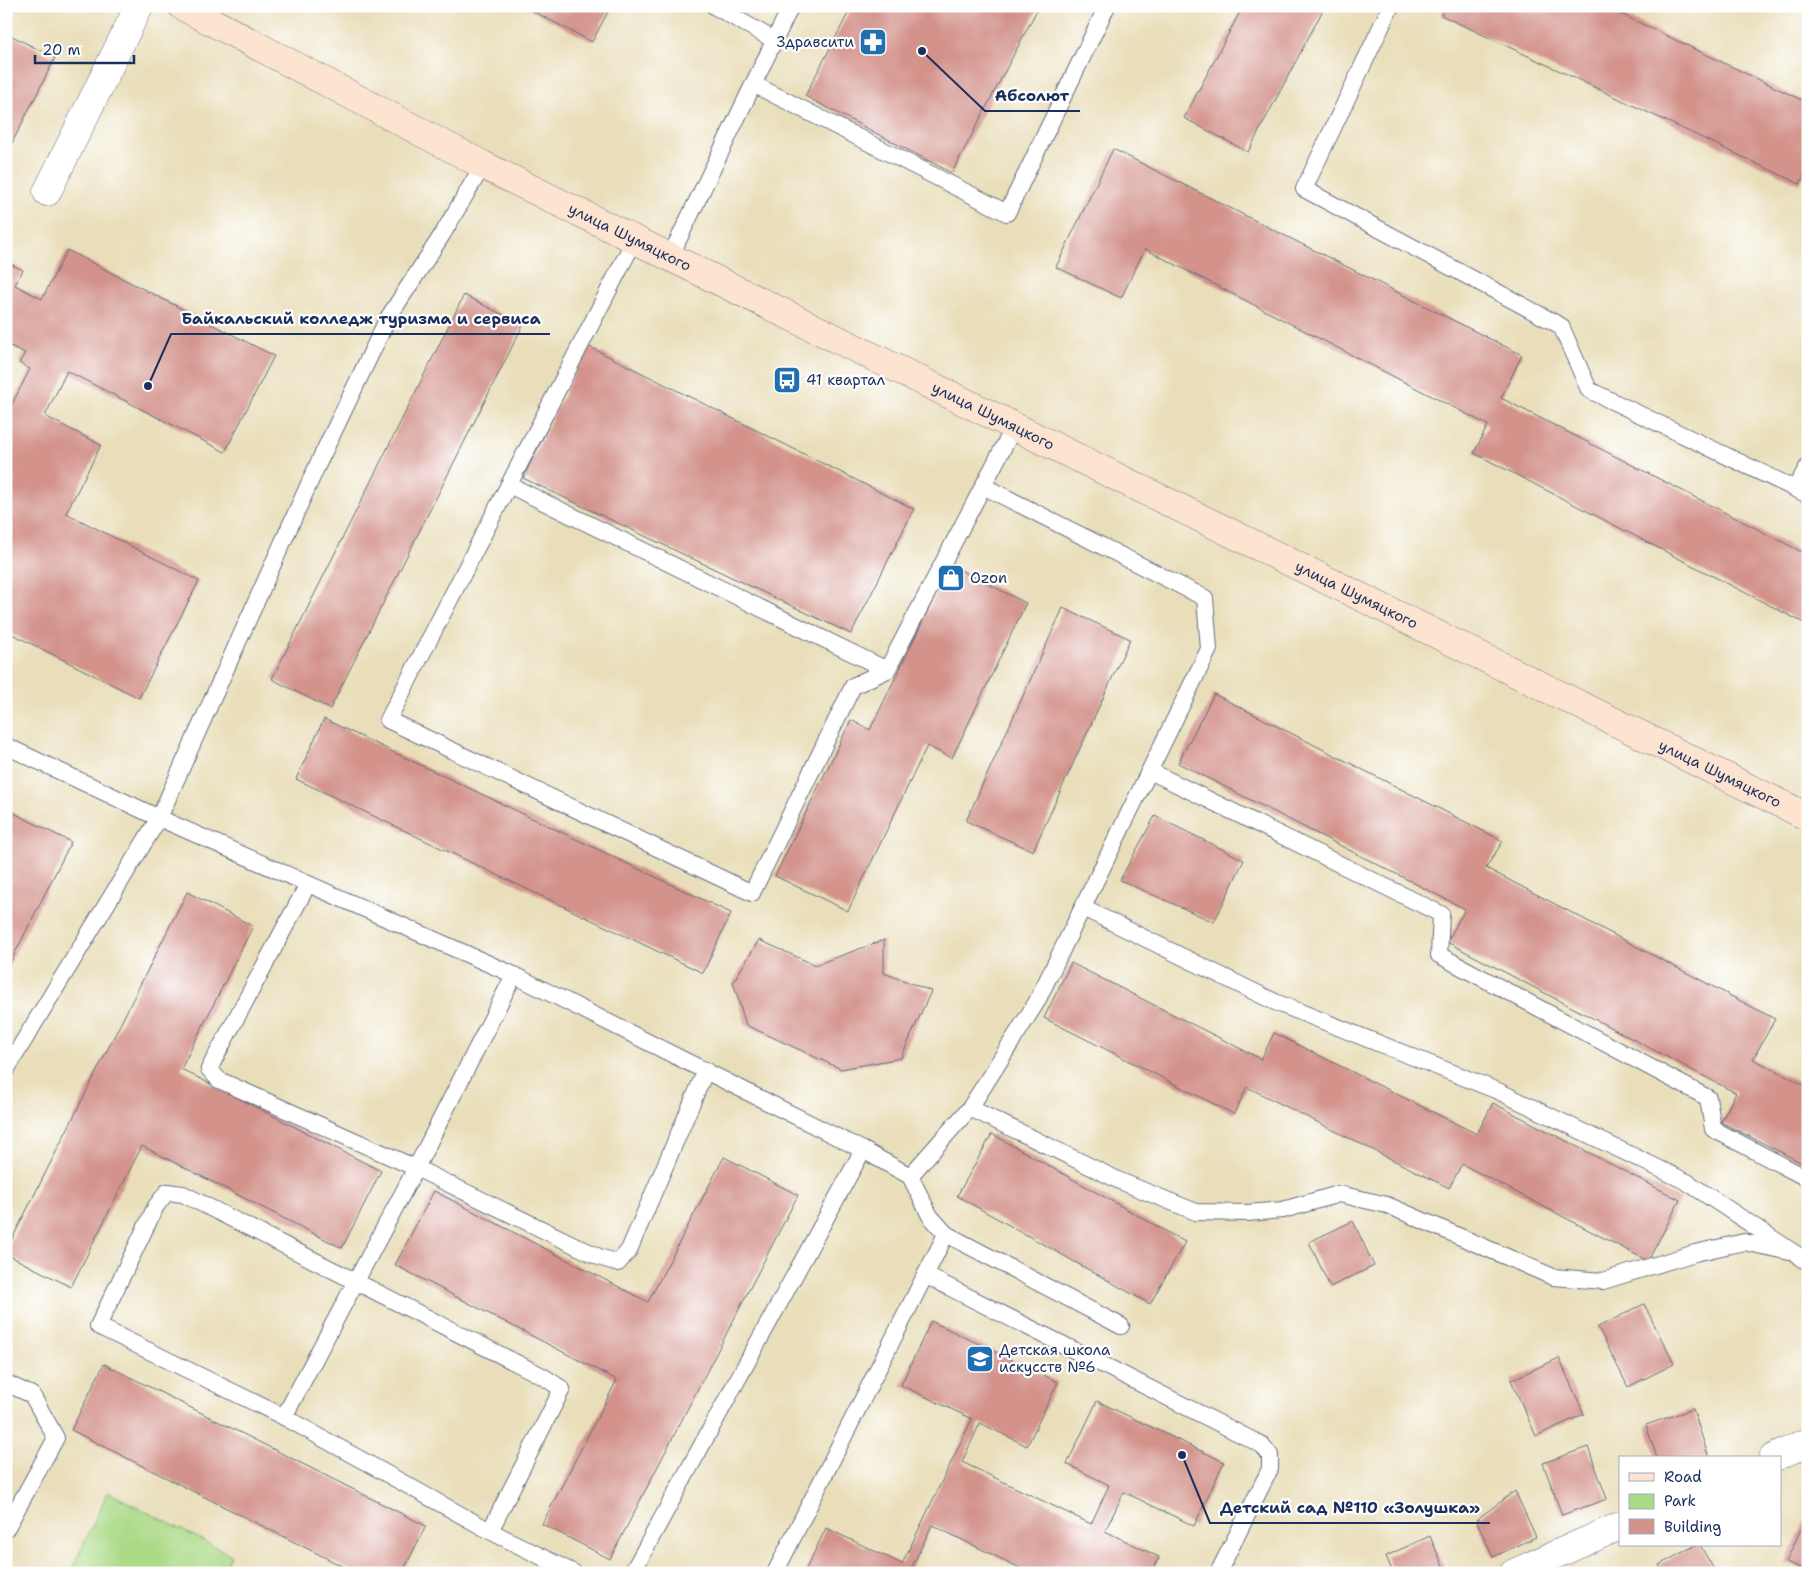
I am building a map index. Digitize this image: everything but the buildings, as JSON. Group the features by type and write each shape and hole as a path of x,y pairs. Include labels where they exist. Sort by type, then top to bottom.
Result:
{"main road":[{"name":"улица Шумяцкого","path":"182,6 483,165 1808,817"}],"street":[{"path":"47,192 139,6"},
{"path":"1777,1456 1808,1442"},
{"path":"1514,1573 1619,1526"}],"lane":[{"path":"714,6 774,40"},
{"path":"670,256 791,6"},
{"path":"753,84 1007,212 1107,6"},
{"path":"1391,6 1304,189 1561,326 1589,390 1802,492 1808,466"},
{"path":"6,1070 159,818 317,466 388,318 442,234 483,165"},
{"path":"635,239 388,720 752,893 853,686 887,670 1014,427"},
{"path":"509,485 887,670"},
{"path":"910,1176 970,1108 1036,1003 1209,649 1205,598 983,486"},
{"path":"6,746 159,818 514,975 863,1150 910,1176 930,1216 946,1234 1121,1326"},
{"path":"1150,771 1441,914 1439,955 1708,1098 1713,1129 1808,1179"},
{"path":"308,884 209,1069 219,1080 416,1168 599,1257 618,1263 629,1250 706,1070"},
{"path":"1083,908 1275,1002 1498,1090 1687,1182 1790,1252 1808,1262"},
{"path":"284,1417 416,1168 514,975"},
{"path":"970,1108 1120,1181 1196,1212 1247,1213 1283,1210 1339,1194 1387,1205 1553,1277 1602,1281 1694,1253 1744,1242 1790,1252"},
{"path":"632,1573 863,1150"},
{"path":"490,1531 562,1389 544,1377 183,1194 166,1192 156,1206 98,1326 284,1417 490,1531 574,1573"},
{"path":"775,1573 946,1234"},
{"path":"925,1274 1262,1445 1270,1455 1270,1469 1218,1573"},
{"path":"6,1383 32,1395 56,1438 6,1529"}],"green space":[{"path":"108,1492 231,1555 223,1573 70,1573"}],"place":[{"name":"Здравсити","path":"873,42"},
{"name":"Абсолют","path":"922,51"},
{"name":"41 квартал","path":"787,380"},
{"name":"Байкальский колледж туризма и сервиса","path":"148,386"},
{"name":"Ozon","path":"951,578"},
{"name":"Детская школа искусств №6","path":"980,1359"},
{"name":"Детский сад №110 «Золушка»","path":"1182,1455"}]}
